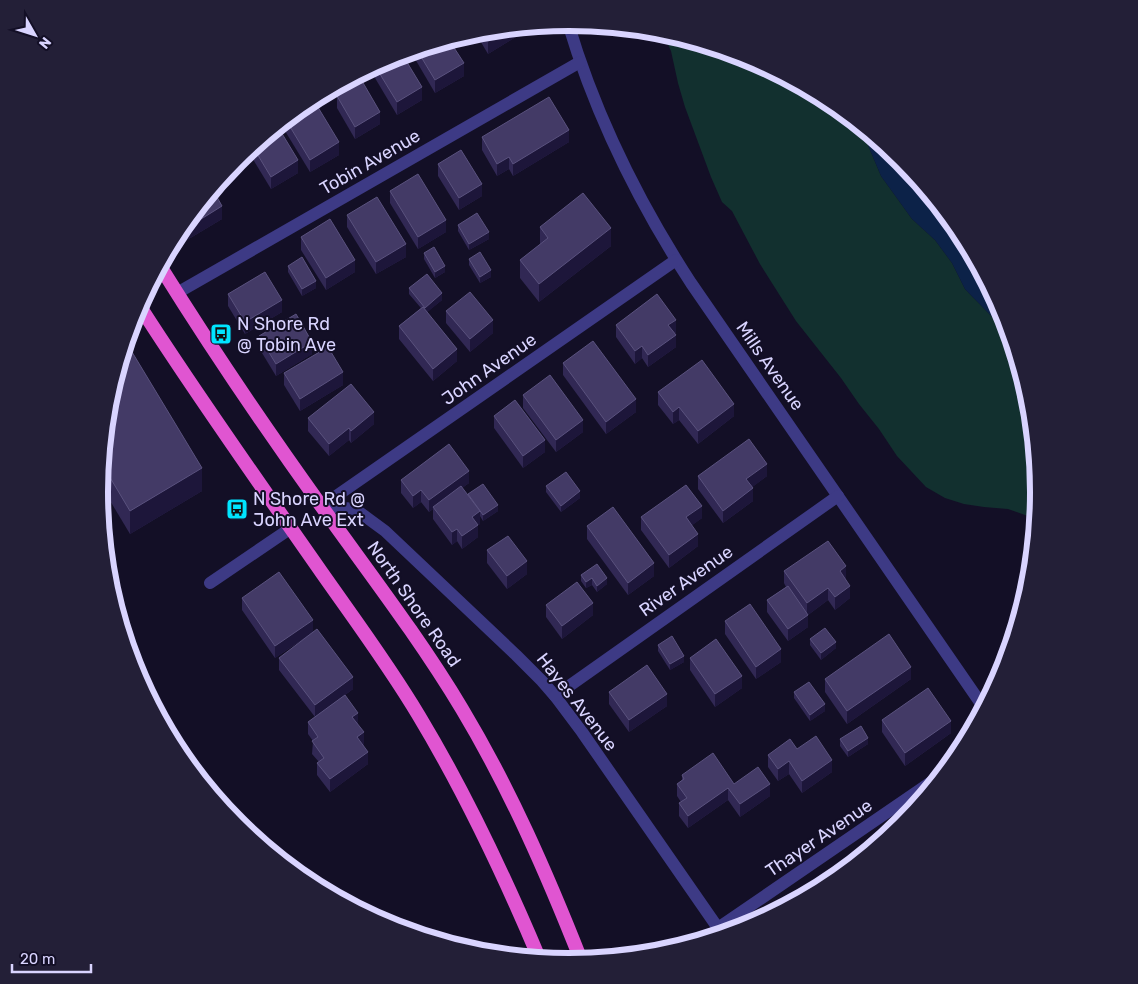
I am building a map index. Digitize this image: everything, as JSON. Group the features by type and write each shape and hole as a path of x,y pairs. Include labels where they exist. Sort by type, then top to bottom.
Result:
{"highway":[{"name":"North Shore Road","path":"164,273 236,384 410,628 462,710 491,762 530,840 578,953"},
{"path":"144,313 221,429 418,714 487,840 536,952"}],"street":[{"name":"Mills Avenue","path":"570,31 599,113 617,154 650,218 676,260 979,701"},
{"name":"Tobin Avenue","path":"177,293 580,62"},
{"name":"John Avenue","path":"322,506 676,260"},
{"name":"River Avenue","path":"555,696 838,496"},
{"name":"Hayes Avenue","path":"322,506 355,508 385,531 516,655 555,696 718,928"},
{"path":"210,583 291,528"},
{"name":"Thayer Avenue","path":"719,927 921,789"}],"green space":[{"path":"667,42 745,66 799,93 825,109 866,140 881,176 912,219 935,240 952,263 965,289 997,322 1014,373 1026,432 1029,462 1029,517 1008,509 964,504 945,498 926,487 897,456 841,378 796,321 760,264 732,211 722,202 685,107 671,51"}],"water":[{"path":"866,140 895,166 935,212 968,262 997,322 965,289 952,263 935,240 912,219 881,176"}],"building":[{"path":"453,46 464,63 435,80 421,56"},
{"path":"406,61 422,87 397,102 379,73"},
{"path":"362,81 380,112 355,127 337,96"},
{"path":"549,97 569,130 513,164 509,157 497,164 482,137"},
{"path":"317,106 339,142 310,160 289,126"},
{"path":"281,132 298,160 271,177 257,153"},
{"path":"461,150 482,184 459,198 438,164"},
{"path":"418,174 446,220 418,237 390,191"},
{"path":"583,193 611,228 539,284 520,260 548,238 540,227"},
{"path":"216,196 222,206 196,223"},
{"path":"377,197 406,244 376,262 347,215"},
{"path":"477,213 489,232 469,244 458,225"},
{"path":"330,219 355,260 326,278 301,237"},
{"path":"434,247 445,266 435,272 424,253"},
{"path":"480,252 491,270 480,277 469,259"},
{"path":"302,257 316,281 302,289 288,266"},
{"path":"265,272 282,300 245,322 228,294"},
{"path":"427,274 442,293 425,308 409,288"},
{"path":"470,292 493,320 470,339 446,311"},
{"path":"657,294 676,320 668,325 676,335 648,355 642,346 635,351 616,325"},
{"path":"423,307 457,349 433,369 399,326"},
{"path":"296,314 312,342 276,364 259,336"},
{"path":"593,341 636,399 606,422 563,363"},
{"path":"328,347 343,372 300,399 284,373"},
{"path":"131,350 202,468 130,511 109,475 112,432 117,402"},
{"path":"702,360 734,404 698,431 679,407 673,412 658,392"},
{"path":"550,375 583,420 556,440 523,395"},
{"path":"351,384 374,412 351,431 349,428 329,444 308,418"},
{"path":"515,400 545,440 523,456 494,416"},
{"path":"749,439 767,464 746,479 753,488 723,511 698,476"},
{"path":"449,444 469,471 429,500 421,490 413,496 401,480"},
{"path":"566,472 580,491 561,506 546,486"},
{"path":"483,484 498,505 483,515 468,494"},
{"path":"686,485 702,506 686,517 698,534 669,555 641,517"},
{"path":"461,486 480,511 472,517 478,525 462,536 457,529 452,532 433,507"},
{"path":"613,507 654,563 628,583 587,526"},
{"path":"508,536 527,561 507,576 487,550"},
{"path":"828,541 846,566 840,571 850,586 835,597 828,588 807,603 784,571"},
{"path":"597,564 607,578 597,586 592,578 586,582 581,575"},
{"path":"279,572 313,620 275,646 242,598"},
{"path":"577,582 593,603 562,626 546,605"},
{"path":"788,586 808,615 788,629 767,600"},
{"path":"750,604 781,649 756,667 725,621"},
{"path":"825,628 836,642 821,653 810,639"},
{"path":"317,629 353,677 315,705 279,658"},
{"path":"889,634 911,667 847,711 825,679"},
{"path":"672,636 684,656 670,664 658,645"},
{"path":"716,639 742,676 715,694 690,658"},
{"path":"647,665 667,694 629,720 609,692"},
{"path":"809,682 825,704 810,715 794,692"},
{"path":"928,688 951,721 905,753 882,720"},
{"path":"345,695 358,713 352,717 364,732 357,737 368,752 330,779 317,763 324,758 312,741 318,737 308,722"},
{"path":"861,726 868,738 848,751 840,739"},
{"path":"816,736 832,760 802,781 789,761 778,769 768,755 790,739 797,749"},
{"path":"713,753 734,784 758,767 770,784 740,804 728,788 688,816 679,803 687,798 677,784 684,779 682,775"}],"place":[{"name":"N Shore Rd @ Tobin Ave","path":"221,334"},
{"name":"N Shore Rd @ John Ave Ext","path":"237,509"}]}
